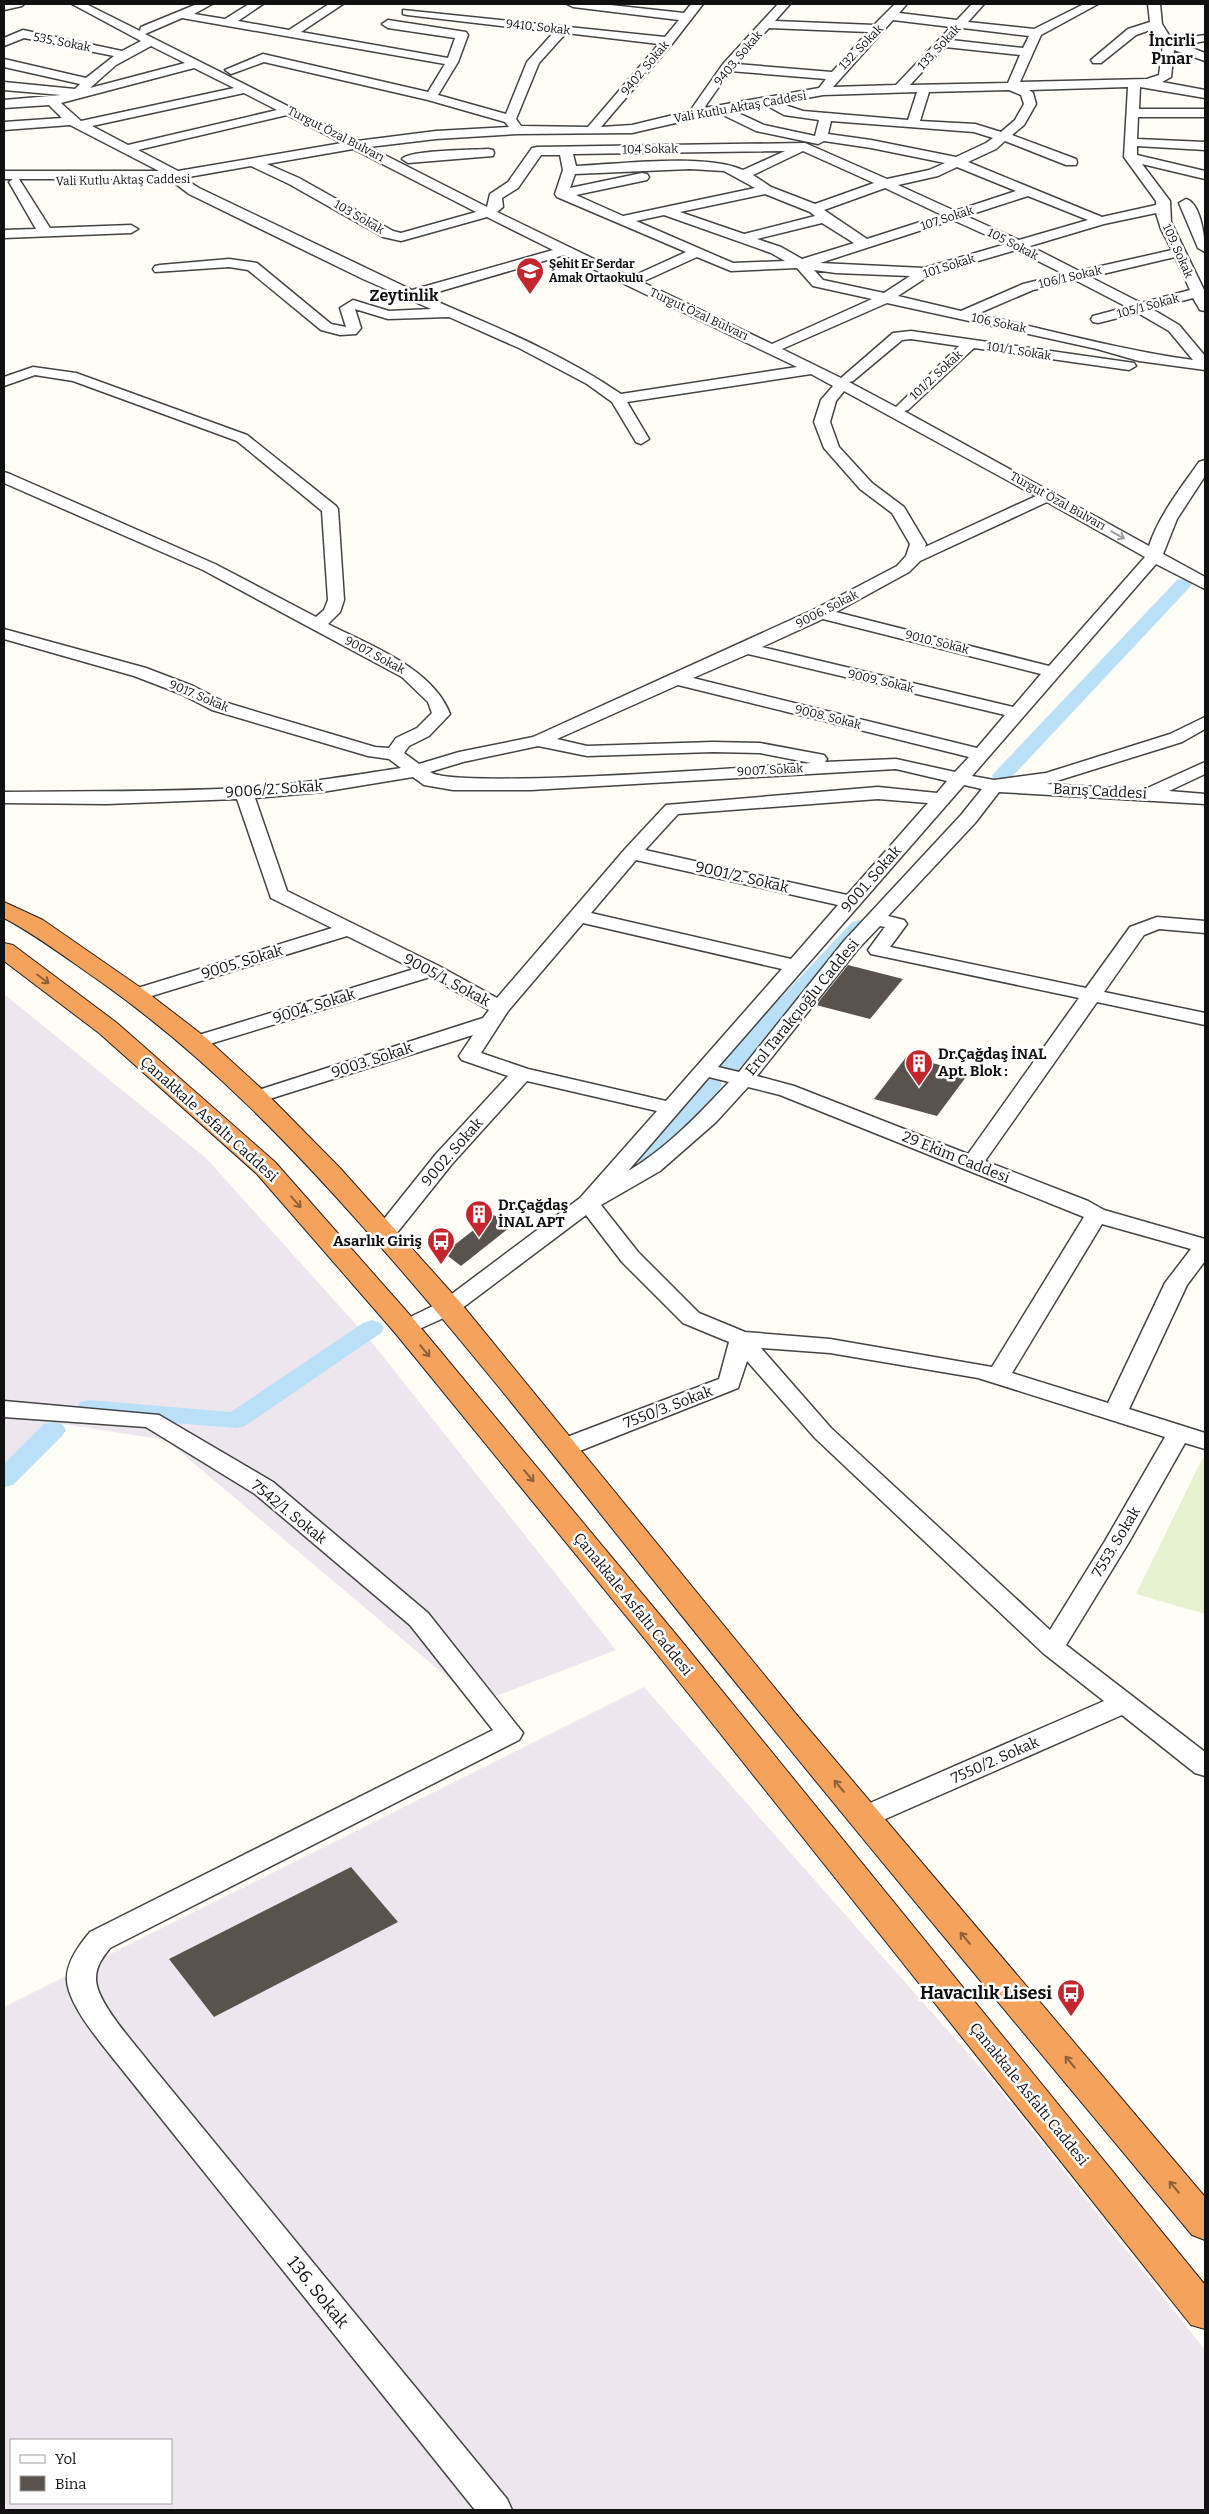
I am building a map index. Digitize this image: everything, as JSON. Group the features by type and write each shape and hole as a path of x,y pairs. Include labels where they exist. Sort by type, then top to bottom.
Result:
{"highway":[{"path":"4,909 35,925 196,1042 256,1097 331,1174 449,1307 864,1817 1205,2224"},
{"name":"Çanakkale Asfaltı Caddesi","path":"4,950 108,1028 266,1168 406,1328 668,1646 1205,2313"}],"street":[{"path":"4,7 18,4"},
{"name":"Turgut Özal Bulvarı","path":"78,4 148,36 231,70 408,159 564,251 636,280 779,345 1048,496 1205,570"},
{"name":"Turgut Özal Bulvarı","path":"96,4 196,64 356,145 636,280 813,369 903,407 1156,548 1205,584"},
{"path":"78,92 87,82 121,54 182,15 206,4"},
{"path":"225,24 257,4"},
{"path":"289,35 337,4"},
{"path":"355,44 419,4"},
{"path":"573,4 686,17"},
{"name":"9402. Sokak","path":"591,131 697,4"},
{"name":"9403. Sokak","path":"694,114 727,67 784,4"},
{"name":"132. Sokak","path":"822,92 846,62 902,4"},
{"name":"133. Sokak","path":"900,89 978,4"},
{"path":"891,16 1036,33 1092,4"},
{"path":"1154,4 1156,24 1170,44 1205,57"},
{"name":"9410. Sokak","path":"407,12 668,41"},
{"path":"182,15 452,62"},
{"path":"767,24 877,29"},
{"path":"1097,60 1132,32 1156,24"},
{"path":"380,29 462,35 452,62 431,97"},
{"path":"231,70 263,58 431,97 513,124 533,62 563,29"},
{"path":"740,239 819,214 884,184 933,173 955,161 991,146 1020,122 1030,104 1027,93 1012,86 1036,33"},
{"name":"535. Sokak","path":"4,42 23,34 121,54"},
{"path":"1170,44 1205,38"},
{"path":"942,43 1028,52"},
{"path":"1148,83 1165,76 1170,44"},
{"path":"741,53 760,54"},
{"path":"826,60 846,62"},
{"path":"4,63 87,82"},
{"path":"4,104 52,100 196,64"},
{"path":"727,67 834,76"},
{"name":"Vali Kutlu Aktaş Caddesi","path":"10,181 179,178 220,173 245,163 356,145 513,124 591,131 632,129 694,114 822,92 1148,83 1205,94"},
{"path":"1134,84 1130,157 1205,175"},
{"path":"4,86 78,92"},
{"path":"4,126 76,123 247,89"},
{"path":"914,124 924,89"},
{"path":"52,100 76,123 179,178 194,190 411,295 524,345 592,381 618,399 640,439"},
{"path":"769,100 775,106 797,115 975,128 1005,136 1071,162"},
{"path":"722,110 760,128 871,144 955,161 1101,221"},
{"path":"126,149 290,111"},
{"path":"1133,114 1205,113"},
{"path":"743,175 805,147 820,138 826,117"},
{"path":"1130,142 1205,146"},
{"name":"104 Sokak","path":"492,210 495,197 513,185 537,150 805,147"},
{"name":"105 Sokak","path":"805,147 1017,245 1073,276 1138,307 1174,328 1205,365"},
{"path":"563,194 570,170 566,150"},
{"path":"408,159 451,154 488,153"},
{"name":"109. Sokak","path":"1130,157 1162,205 1166,229 1180,252 1205,307"},
{"name":"103 Sokak","path":"245,163 294,180 395,237 492,210"},
{"path":"570,170 690,166 726,168 743,175 766,190 819,214 865,244"},
{"path":"563,194 690,166"},
{"name":"Vali Kutlu Aktaş Caddesi","path":"4,175 179,178"},
{"path":"10,181 45,232"},
{"path":"621,220 766,190"},
{"name":"107 Sokak","path":"801,264 956,216 1029,191"},
{"path":"563,194 731,267 801,264 836,268 925,272"},
{"path":"1186,203 1205,248"},
{"name":"101 Sokak","path":"779,345 886,298 925,272 1162,205 1205,204"},
{"path":"665,211 740,239 776,250 801,264"},
{"path":"4,234 131,229"},
{"path":"411,295 564,251"},
{"name":"106/1 Sokak","path":"964,315 1028,287 1180,252"},
{"path":"636,280 696,253"},
{"path":"160,269 229,263 252,266 326,327 340,331 351,331 354,328 347,312 347,308 353,304 388,315 451,313"},
{"name":"106 Sokak","path":"801,264 818,283 1101,346 1107,350 1205,365"},
{"name":"105/1 Sokak","path":"1098,319 1198,292"},
{"name":"101/1. Sokak","path":"845,381 898,336 911,335 1094,362 1205,374"},
{"name":"101/2. Sokak","path":"903,407 970,344"},
{"path":"1094,362 1107,350"},
{"path":"618,399 813,369"},
{"path":"4,382 33,371 76,377 242,438 330,509 336,600 332,612 317,625"},
{"path":"845,381 829,400 822,422 832,448 866,486 898,510 918,544 914,558"},
{"name":"9001. Sokak","path":"588,1203 1052,672 1156,548 1197,489 1205,465"},
{"name":"9007. Sokak","path":"4,477 209,567 408,673 436,700 441,714 423,732 402,742 394,754 430,781 453,784 531,784 896,764 994,786"},
{"name":"9006. Sokak","path":"538,741 820,613 884,581 914,558 1048,496"},
{"name":"9010. Sokak","path":"820,613 1052,672"},
{"name":"9017. Sokak","path":"4,634 140,672 187,690 218,706 374,752 394,754"},
{"name":"9009. Sokak","path":"746,648 1016,713"},
{"name":"9008. Sokak","path":"676,679 980,754"},
{"path":"994,786 1048,778 1176,738 1205,722"},
{"name":"9007. Sokak","path":"538,741 587,751 713,747 760,748 852,765"},
{"name":"9006/2. Sokak","path":"4,797 107,798 244,792 322,786 415,771 459,757 538,741"},
{"path":"1148,794 1205,767"},
{"name":"Barış Caddesi","path":"994,786 1205,798"},
{"name":"Erol Tarakçıoğlu Caddesi","path":"406,1328 449,1307 588,1203 652,1166 708,1117 744,1080 851,945 968,819 994,786"},
{"name":"9005/1. Sokak","path":"244,792 278,894 432,970 494,1015 469,1056 522,1074 671,1108"},
{"path":"494,1015 632,852 673,809 878,793 941,799"},
{"name":"9001/2. Sokak","path":"632,852 852,902"},
{"path":"578,916 796,966"},
{"path":"876,918 897,924 878,950 1205,1019"},
{"path":"972,1163 1137,930 1157,923 1205,927"},
{"name":"9005. Sokak","path":"135,996 349,929"},
{"name":"9004. Sokak","path":"196,1042 432,970"},
{"name":"9003. Sokak","path":"256,1097 494,1015"},
{"name":"29 Ekim Caddesi","path":"705,1070 787,1090 1080,1206 1096,1215 1205,1246"},
{"name":"9002. Sokak","path":"384,1234 444,1159 522,1074"},
{"path":"588,1203 630,1257 691,1318 741,1339 830,1346 999,1375 1115,1412 1178,1435 1205,1441"},
{"path":"999,1375 1096,1215"},
{"path":"1115,1412 1176,1283 1205,1246"},
{"path":"741,1339 823,1433 1052,1647 1205,1766"},
{"name":"7550/3. Sokak","path":"563,1448 730,1383 741,1339"},
{"name":"7542/1. Sokak","path":"4,1409 151,1420 264,1488 419,1619 510,1733"},
{"name":"7553. Sokak","path":"1052,1647 1117,1542 1178,1435"},
{"name":"7550/2. Sokak","path":"864,1817 1125,1703"},
{"name":"136. Sokak","path":"495,2510 141,2073 88,2001 80,1982 84,1959 100,1940 510,1733"}],"shaded area":[{"path":"4,994 207,1159 370,1340 616,1650 478,1703 166,1440 49,1422 4,1468"},
{"path":"644,1687 995,2084 1205,2350 1205,2510 4,2510 4,2007"}],"green space":[{"path":"1203,1457 1205,1457 1205,1614 1136,1594"}],"building":[{"path":"848,965 903,979 870,1019 816,1005"},
{"name":"Dr.Çağdaş İNAL Apt. Blok :","path":"907,1056 969,1073 937,1116 874,1099"},
{"name":"Dr.Çağdaş İNAL APT","path":"493,1215 514,1224 461,1266 444,1253"},
{"path":"351,1867 398,1922 214,2017 169,1959"}],"waterway":[{"path":"1002,776 1183,584"},
{"path":"729,1066 859,926"},
{"path":"632,1170 711,1085"},
{"path":"89,1408 236,1420 372,1328"},
{"path":"4,1479 53,1430"}],"place":[{"name":"Şehit Er Serdar Amak Ortaokulu","path":"530,295"},
{"name":"Dr.Çağdaş İNAL Apt. Blok :","path":"919,1087"},
{"name":"Dr.Çağdaş İNAL APT","path":"479,1238"},
{"name":"Asarlık Giriş","path":"441,1265"},
{"name":"Havacılık Lisesi","path":"1071,2017"}],"district":[{"name":"İncirli Pınar","path":"1172,49"},
{"name":"Zeytinlik","path":"404,295"}]}
